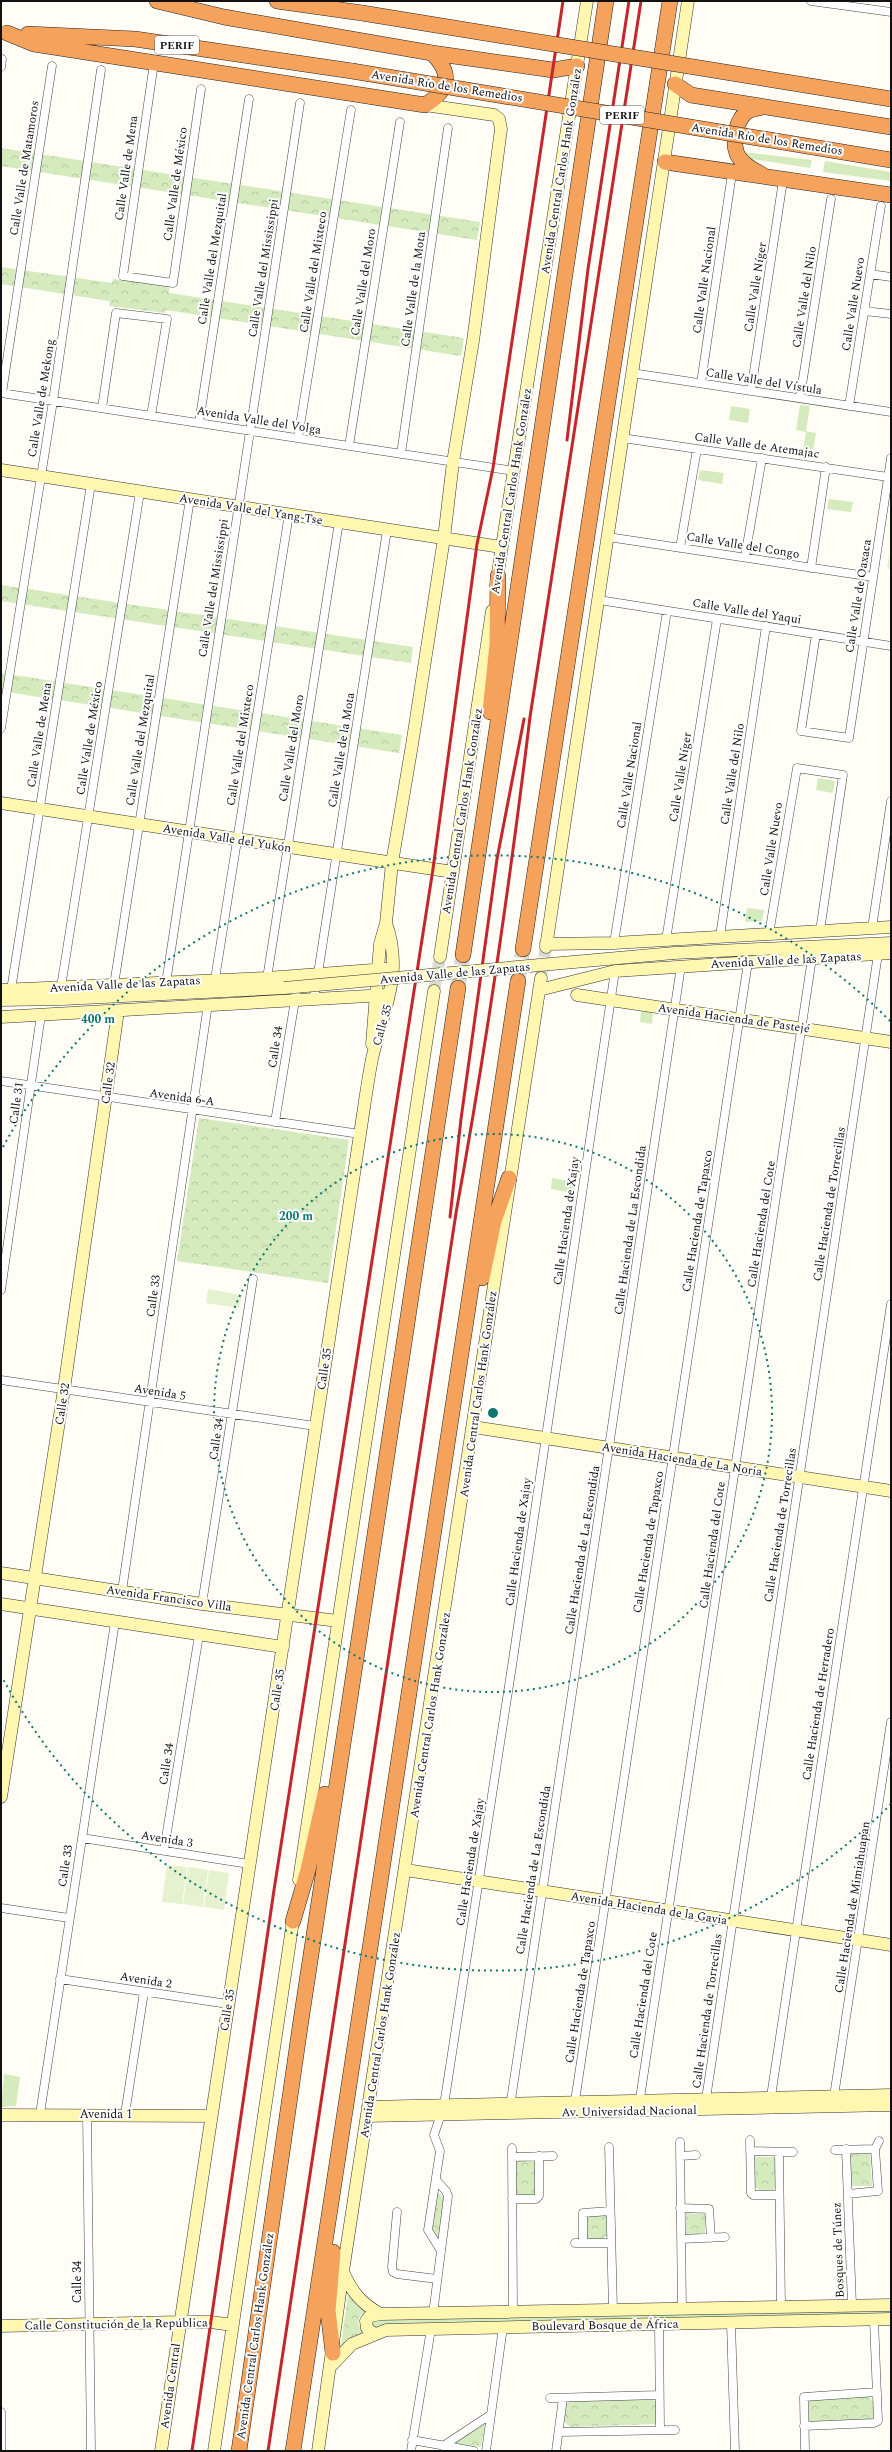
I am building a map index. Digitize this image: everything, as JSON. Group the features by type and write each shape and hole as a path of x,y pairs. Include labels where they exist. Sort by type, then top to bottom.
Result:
{"highway":[{"path":"157,1 224,17 432,53 553,70 577,66"},
{"path":"277,1 362,13 891,99"},
{"name":"Avenida Central Carlos Hank González","path":"463,955 606,1"},
{"path":"523,949 570,633 666,38 670,1"},
{"path":"4,33 34,44 425,105 436,98 443,90 446,83 443,66 432,53"},
{"name":"Avenida Río de los Remedios","path":"4,33 135,39 352,71 891,160"},
{"path":"675,84 691,95 891,127"},
{"path":"762,175 749,167 737,155 735,136 740,120 748,111 764,107"},
{"path":"665,162 762,175 886,201"},
{"path":"483,828 483,790 497,645 498,576"},
{"name":"Avenida Central Carlos Hank González","path":"293,2451 469,1310 518,981"},
{"name":"Avenida Central Carlos Hank González","path":"239,2451 344,1734 458,988"},
{"path":"469,1310 482,1280 494,1221 509,1178"},
{"path":"293,1921 308,1870 327,1786 344,1734"},
{"path":"330,2215 334,2242 328,2311 332,2360"}],"street":[{"name":"Avenida Central Carlos Hank González","path":"440,957 498,576 501,547 586,1"},
{"path":"688,1 665,162 546,945 661,940 721,930 769,934 891,927"},
{"path":"811,1 891,12"},
{"name":"Calle Valle de Mena","path":"154,63 123,276 173,283"},
{"name":"Calle Valle de Matamoros","path":"1,393 52,66"},
{"name":"Calle Valle de Mekong","path":"1,728 53,401 101,70"},
{"name":"Calle Valle de México","path":"173,283 201,89"},
{"name":"Calle Valle del Mezquital","path":"199,423 249,99"},
{"name":"Calle Valle del Mississippi","path":"166,983 300,103"},
{"name":"Avenida Río de los Remedios","path":"425,105 488,113 499,119 501,129 478,310 453,462"},
{"name":"Calle Valle del Mixteco","path":"298,438 351,110"},
{"name":"Calle Valle del Moro","path":"349,446 400,122"},
{"name":"Calle Valle de la Mota","path":"401,454 448,128"},
{"name":"Calle Valle Nacional","path":"701,383 731,180"},
{"name":"Calle Valle Níger","path":"751,391 782,187"},
{"name":"Calle Valle del Nilo","path":"800,398 832,199"},
{"name":"Calle Valle Nuevo","path":"850,406 870,274 886,201"},
{"path":"870,274 891,277"},
{"path":"864,311 891,314"},
{"path":"102,408 116,313 167,319 151,416"},
{"name":"Calle Valle del Vístula","path":"632,373 891,412"},
{"name":"Avenida Valle del Volga","path":"1,393 514,471"},
{"name":"Calle Valle de Atemajac","path":"622,438 888,477"},
{"path":"680,548 697,449"},
{"path":"745,557 762,458"},
{"name":"Calle Valle de Oaxaca","path":"816,634 801,730 849,738 891,458"},
{"path":"379,970 380,944 386,923 392,863 444,538 453,462"},
{"path":"811,568 826,467"},
{"name":"Avenida Valle del Yang-Tse","path":"1,470 501,547"},
{"name":"Calle Valle de Mena","path":"6,990 39,809 91,484"},
{"name":"Calle Valle de México","path":"62,993 88,816 140,492"},
{"name":"Calle Valle del Mezquital","path":"114,985 190,499"},
{"name":"Calle Valle del Mixteco","path":"215,980 289,514"},
{"name":"Calle Valle del Moro","path":"267,978 339,522"},
{"name":"Calle Valle de la Mota","path":"314,999 387,530"},
{"name":"Calle Valle del Congo","path":"608,538 873,577"},
{"name":"Calle Valle del Yaqui","path":"599,600 891,646"},
{"name":"Calle Valle Nacional","path":"614,943 667,611"},
{"name":"Calle Valle Níger","path":"661,940 717,619"},
{"name":"Calle Valle del Nilo","path":"721,930 766,626"},
{"name":"Calle Valle Nuevo","path":"769,934 797,768 843,775 820,931"},
{"path":"872,928 891,802"},
{"name":"Avenida Valle del Yukón","path":"1,803 453,872"},
{"path":"386,923 393,942 393,968"},
{"name":"Avenida Valle de las Zapatas","path":"848,943 891,936"},
{"path":"655,968 651,965 649,956 650,949 661,940"},
{"name":"Avenida Valle de las Zapatas","path":"6,990 62,993 284,988 674,953 848,943 891,943"},
{"name":"Avenida Valle de las Zapatas","path":"539,990 615,971 891,953"},
{"name":"Calle Hacienda de Torrecillas","path":"706,2099 878,954"},
{"name":"Calle Hacienda del Cote","path":"639,2106 803,1029 812,958"},
{"name":"Calle Hacienda de Tapaxco","path":"575,2101 748,962"},
{"name":"Calle Hacienda de La Escondida","path":"509,2108 681,966"},
{"name":"Avenida Valle de las Zapatas","path":"1,1000 114,985 300,976 393,968"},
{"name":"Calle 35","path":"180,2322 283,1647 286,1615 372,1058 372,1036 393,968"},
{"name":"Calle 35","path":"379,970 384,995"},
{"name":"Calle Hacienda de Xajay","path":"441,2251 428,2230 440,2151 434,2135 442,2110 479,1881 615,971"},
{"path":"330,998 332,974"},
{"name":"Calle 34","path":"275,1122 300,976"},
{"name":"Avenida Central Carlos Hank González","path":"318,2451 367,2111 406,1870 509,1178 541,978"},
{"name":"Avenida Central Carlos Hank González","path":"214,2451 434,991"},
{"name":"Avenida Valle de las Zapatas","path":"1,1010 62,993"},
{"name":"Avenida Valle de las Zapatas","path":"1,1017 384,995"},
{"name":"Avenida Hacienda de Pastejé","path":"577,995 891,1042"},
{"name":"Calle 33","path":"122,1591 208,1004"},
{"name":"Calle 32","path":"1,1797 64,1389 118,1011"},
{"name":"Calle 31","path":"1,1290 41,1015"},
{"name":"Avenida 6-A","path":"1,1081 193,1111 360,1134"},
{"name":"Calle 34","path":"202,1604 253,1279"},
{"name":"Calle Hacienda de Herradero","path":"770,2102 891,1304"},
{"name":"Avenida 5","path":"1,1380 232,1416 315,1426"},
{"name":"Avenida Hacienda de La Noria","path":"473,1427 891,1491"},
{"name":"Avenida Francisco Villa","path":"1,1573 202,1604 338,1621"},
{"path":"1,1604 283,1647"},
{"name":"Calle 33","path":"40,2114 115,1622"},
{"name":"Calle 34","path":"164,1850 199,1635"},
{"name":"Calle Hacienda de Mimiahuapan","path":"834,2096 859,1940 891,1722"},
{"name":"Avenida 3","path":"82,1838 249,1864"},
{"name":"Avenida Hacienda de la Gavia","path":"406,1870 891,1945"},
{"path":"1,1908 69,1918"},
{"name":"Avenida 2","path":"60,1979 228,2004"},
{"path":"125,2114 144,1992"},
{"name":"Av. Universidad Nacional","path":"367,2111 639,2106 770,2102 834,2096 891,2095"},
{"name":"Av. Universidad Nacional","path":"509,2108 575,2101 639,2106 706,2099 891,2105"},
{"name":"Calle 34","path":"87,2114 91,2451"},
{"name":"Avenida 1","path":"1,2115 125,2114 211,2116"},
{"path":"750,2140 751,2194 779,2195"},
{"path":"835,2150 875,2149 879,2141"},
{"path":"680,2142 682,2310"},
{"path":"609,2147 613,2310"},
{"path":"512,2148 513,2311"},
{"name":"Bosques de Túnez","path":"846,2149 852,2305"},
{"name":"Bosques de Túnez","path":"848,2194 878,2191 875,2149"},
{"path":"750,2151 793,2152"},
{"path":"779,2152 782,2306"},
{"path":"680,2156 696,2155"},
{"path":"512,2156 553,2156"},
{"path":"512,2199 536,2198 539,2196 539,2156"},
{"path":"433,2314 448,2194 436,2180"},
{"path":"680,2208 708,2208 711,2238"},
{"path":"610,2211 583,2213 579,2243 611,2243"},
{"path":"397,2212 392,2267 393,2272 397,2274 437,2279"},
{"path":"681,2239 725,2237"},
{"path":"343,2272 350,2288 363,2304 380,2314"},
{"name":"Boulevard Bosque de África","path":"380,2314 513,2311 682,2310 782,2306 891,2305"},
{"path":"374,2334 367,2328 366,2321 370,2316 380,2314"},
{"name":"Boulevard Bosque de África","path":"332,2360 352,2344 386,2330 891,2319"},
{"path":"804,2426 876,2423 879,2420 874,2320"},
{"name":"Calle Constitución de la República","path":"1,2326 180,2322 212,2322 232,2325"},
{"name":"Avenida Central","path":"160,2451 180,2322"},
{"path":"732,2323 735,2451"},
{"path":"659,2324 660,2428"},
{"path":"486,2451 503,2327"},
{"path":"411,2451 431,2329"},
{"path":"805,2451 803,2399 806,2396 877,2392"},
{"path":"550,2398 659,2395"},
{"path":"556,2451 563,2398"},
{"path":"1,2412 1,2451"},
{"path":"443,2446 490,2415"},
{"path":"559,2432 660,2428 675,2430"},
{"path":"412,2440 474,2451"}],"green space":[{"path":"1,148 480,222 477,240 1,166"},
{"path":"743,152 812,160 810,168 745,158"},
{"path":"825,161 891,172 891,181 823,172"},
{"path":"1,267 112,283 113,279 169,285 169,293 464,338 461,356 166,310 165,313 109,306 110,298 109,301 1,284"},
{"path":"800,405 810,406 806,431 816,433 812,458 802,457 806,432 796,430"},
{"path":"731,406 750,409 748,423 729,420"},
{"path":"700,470 724,473 722,484 698,480"},
{"path":"829,499 853,502 851,512 827,509"},
{"path":"891,547 891,571 887,567"},
{"path":"1,585 413,647 411,663 1,601"},
{"path":"1,673 402,735 399,753 1,691"},
{"path":"818,778 835,781 833,793 816,790"},
{"path":"747,908 764,910 762,921 745,922"},
{"path":"641,1011 653,1013 652,1024 640,1022"},
{"path":"199,1118 349,1140 328,1283 177,1261"},
{"path":"552,1178 576,1182 574,1193 551,1189"},
{"path":"208,1289 242,1295 239,1308 206,1303"},
{"path":"167,1865 187,1867 182,1904 162,1902"},
{"path":"188,1867 208,1870 203,1907 183,1904"},
{"path":"209,1870 229,1873 224,1910 204,1907"},
{"path":"4,2074 20,2077 16,2106 1,2107"},
{"path":"849,2154 870,2154 872,2186 853,2186 850,2183"},
{"path":"754,2157 775,2157 776,2182 774,2190 760,2191 754,2186"},
{"path":"514,2160 536,2161 536,2195 516,2195"},
{"path":"439,2193 444,2198 440,2236 437,2238 432,2234 437,2196"},
{"path":"686,2213 705,2214 705,2235 686,2234"},
{"path":"606,2214 608,2235 601,2240 592,2241 586,2236 585,2217"},
{"path":"348,2294 358,2307 370,2310 360,2316 358,2323 363,2333 349,2339 340,2351"},
{"path":"891,2309 891,2316 373,2330 370,2319"},
{"path":"869,2397 876,2405 876,2414 869,2422 809,2421 809,2398"},
{"path":"652,2399 656,2402 656,2424 570,2427 565,2422 565,2405 569,2401"},
{"path":"485,2424 481,2447 454,2443"}],"tunnel":[{"path":"541,975 546,947"},
{"path":"518,981 523,949"},
{"path":"458,988 463,955"},
{"path":"434,991 440,957"}],"railway":[{"path":"192,2451 274,1890 433,869 477,544 493,468 563,1"},
{"path":"567,440 588,269 629,1"},
{"path":"268,2451 456,1213 506,903 530,717 641,1"},
{"path":"450,1217 461,1119 497,859 524,719"}]}
